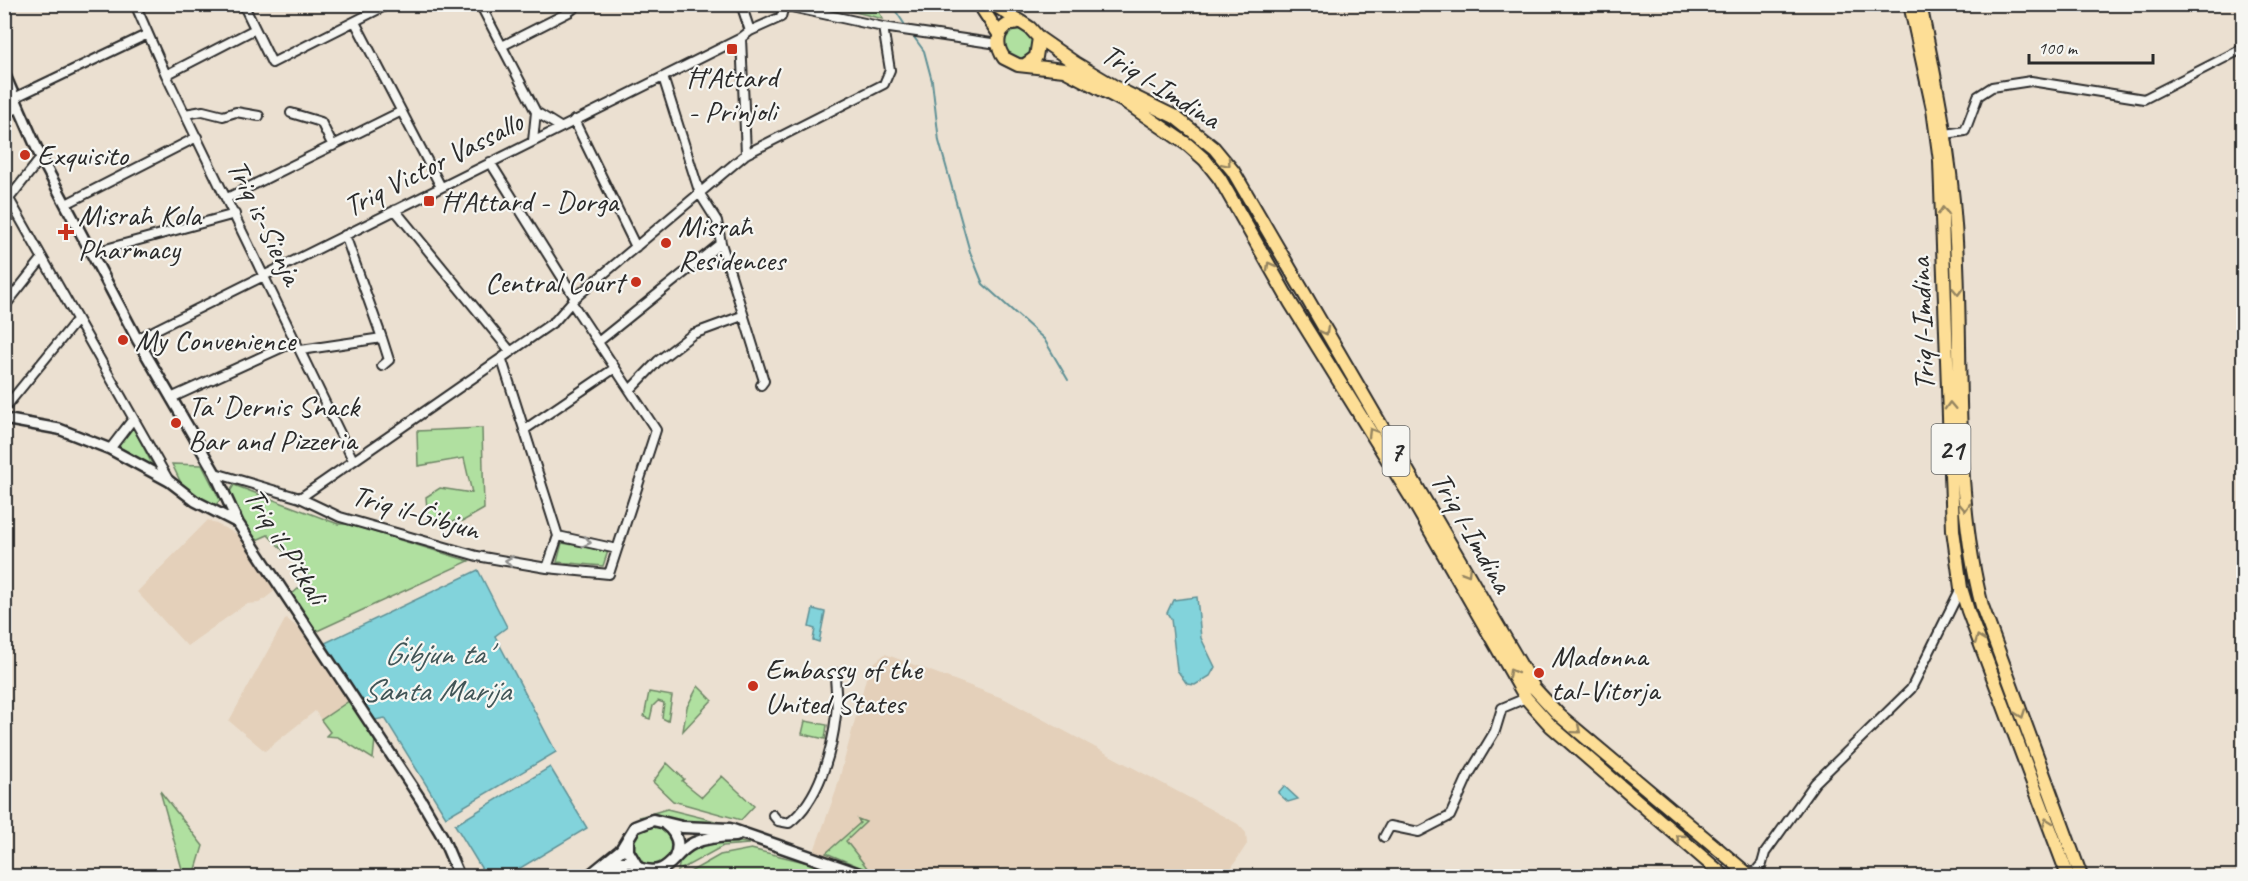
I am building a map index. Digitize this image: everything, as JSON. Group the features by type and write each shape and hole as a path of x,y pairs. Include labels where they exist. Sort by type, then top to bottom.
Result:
{"highway":[{"name":"Triq l-Imdina","path":"979,4 999,39 1004,58 1010,63 1064,70 1127,104 1188,145 1205,160 1220,179 1290,302 1412,498 1526,698 1551,726 1724,876"},
{"name":"Triq l-Imdina","path":"993,4 1122,92 1175,117 1214,148 1233,171 1534,688 1559,715 1748,875"},
{"name":"Triq l-Imdina","path":"1910,4 1933,109 1940,161 1953,530 1961,588 2068,876"},
{"name":"Triq l-Imdina","path":"1920,4 1946,134 1955,225 1966,525 1975,581 1982,606 2081,876"},
{"path":"999,39 1010,23 1017,22"},
{"path":"1024,65 1036,57 1040,38"}],"main road":[{"path":"589,876 621,850 630,834 644,822 663,822 682,827 730,829 865,876"},
{"path":"663,822 675,835 678,844 673,861"},
{"path":"630,834 627,851 633,862 638,868 657,871 673,861 691,844 705,839 751,837"},
{"path":"600,866 612,862 633,862"}],"street":[{"name":"Triq is-Sienja","path":"135,4 166,75 353,460"},
{"path":"243,4 272,63 389,4"},
{"path":"480,4 536,112 560,127"},
{"path":"502,46 569,12 579,4"},
{"path":"741,4 750,31"},
{"path":"811,9 819,4"},
{"path":"782,5 811,9 883,27 999,39"},
{"name":"Triq Victor Vassallo","path":"137,339 741,38 750,31 781,17 782,5"},
{"path":"355,22 441,187"},
{"path":"300,498 502,360 555,321 574,300 746,153 884,84 890,70 883,27"},
{"path":"166,75 255,29"},
{"path":"14,98 148,33"},
{"path":"741,38 746,153"},
{"path":"1946,134 1965,131 1978,96 1992,87 2031,81 2144,99 2244,48"},
{"name":"Triq il-Pitkali","path":"4,73 41,158 137,339 215,472 238,523 421,800 442,836 459,876"},
{"path":"663,77 700,194 717,221 742,316 764,381 761,385"},
{"path":"4,114 18,108"},
{"path":"185,114 203,111 223,116 236,112 259,116"},
{"path":"227,198 400,111"},
{"path":"532,141 536,112"},
{"path":"291,113 321,122 333,146"},
{"path":"574,120 636,247"},
{"path":"66,204 197,137"},
{"path":"41,158 7,202 169,481"},
{"path":"490,162 598,342 656,430 617,549 558,536"},
{"path":"395,210 511,352"},
{"path":"91,253 235,214"},
{"path":"345,235 389,360 382,366"},
{"path":"598,342 721,243"},
{"path":"4,307 42,259"},
{"path":"630,390 658,361 693,334 742,316"},
{"path":"4,409 76,321"},
{"path":"301,350 382,338"},
{"path":"171,398 296,341"},
{"path":"502,360 558,536 547,568"},
{"path":"524,430 615,368"},
{"path":"4,419 59,429 111,449 169,481 195,501 224,518 238,523"},
{"path":"111,449 133,419"},
{"name":"Triq il-Ġibjun","path":"215,472 300,498 340,516 466,553 547,568 609,574 617,549"},
{"path":"1748,875 1755,872 1762,864 1765,853 1815,783 1911,688 1961,588"},
{"path":"773,815 778,820 789,823 810,802 824,767 837,714 835,673"},
{"path":"1384,837 1390,826 1419,832 1450,816 1468,776 1495,731 1502,708 1526,698"}],"shaded area":[{"path":"208,520 237,534 276,590 259,603 246,604 187,646 137,592"},
{"path":"286,618 308,636 349,701 321,720 315,711 265,751 229,721"},
{"path":"885,654 1005,699 1238,824 1246,833 1247,844 1226,876 874,876 814,851 836,791 869,667"}],"green space":[{"path":"828,5 875,5 883,19"},
{"path":"1019,30 1029,34 1033,44 1029,54 1019,58 1009,54 1005,44 1009,34"},
{"path":"133,427 153,466 117,446"},
{"path":"482,428 484,509 463,521 428,521 426,497 440,488 472,493 464,458 418,466 417,431"},
{"path":"172,464 202,465 220,500 214,507 182,485"},
{"path":"234,485 338,524 348,524 469,561 317,631 291,595 310,578 268,535 254,541 229,493"},
{"path":"562,543 608,551 603,566 557,562"},
{"path":"698,686 712,700 683,731 687,707"},
{"path":"649,692 672,696 668,721 662,718 664,703 658,701 653,706 650,719 644,717"},
{"path":"349,701 375,739 373,759 338,737 326,736 330,732 321,720"},
{"path":"805,721 827,725 825,739 802,734"},
{"path":"667,763 684,779 682,781 702,797 722,776 754,806 741,820 673,801 653,782"},
{"path":"160,791 203,846 194,876 184,876"},
{"path":"667,809 735,826 682,825 654,816 639,817"},
{"path":"858,819 866,822 846,841 867,870 826,853 860,823"},
{"path":"653,825 668,831 674,846 668,861 653,867 638,861 632,846 638,831"},
{"path":"731,840 749,844 723,846 678,871 684,854 690,849 714,841"},
{"path":"751,849 825,867 847,876 683,876 720,855"},
{"path":"613,867 628,870 631,876 615,876 600,871"}],"water":[{"name":"Ġibjun ta' Santa Marija","path":"478,570 507,627 495,636 556,752 446,817 385,718 375,720 325,643"},
{"path":"1197,597 1201,638 1215,667 1210,676 1195,685 1187,684 1177,670 1171,619 1167,613 1173,600"},
{"path":"813,609 825,612 819,642 813,640 815,629 809,627"},
{"path":"550,767 587,828 507,876 486,876 455,825"},
{"path":"1284,786 1298,799 1288,802 1278,793"}],"waterway":[{"path":"891,4 907,28"},
{"path":"911,33 924,51 932,81 939,141 970,252 983,284 1044,339 1068,380"}],"place":[{"name":"Ħ'Attard - Prinjoli","path":"732,49"},
{"name":"Exquisito","path":"25,155"},
{"name":"Ħ'Attard - Dorga","path":"429,201"},
{"name":"Misraħ Kola Pharmacy","path":"66,232"},
{"name":"Misraħ Residences","path":"666,243"},
{"name":"Central Court","path":"636,282"},
{"name":"My Convenience","path":"123,340"},
{"name":"Ta' Dernis Snack Bar and Pizzeria","path":"176,423"},
{"name":"Madonna tal-Vitorja","path":"1539,673"},
{"name":"Embassy of the United States","path":"753,686"}]}
